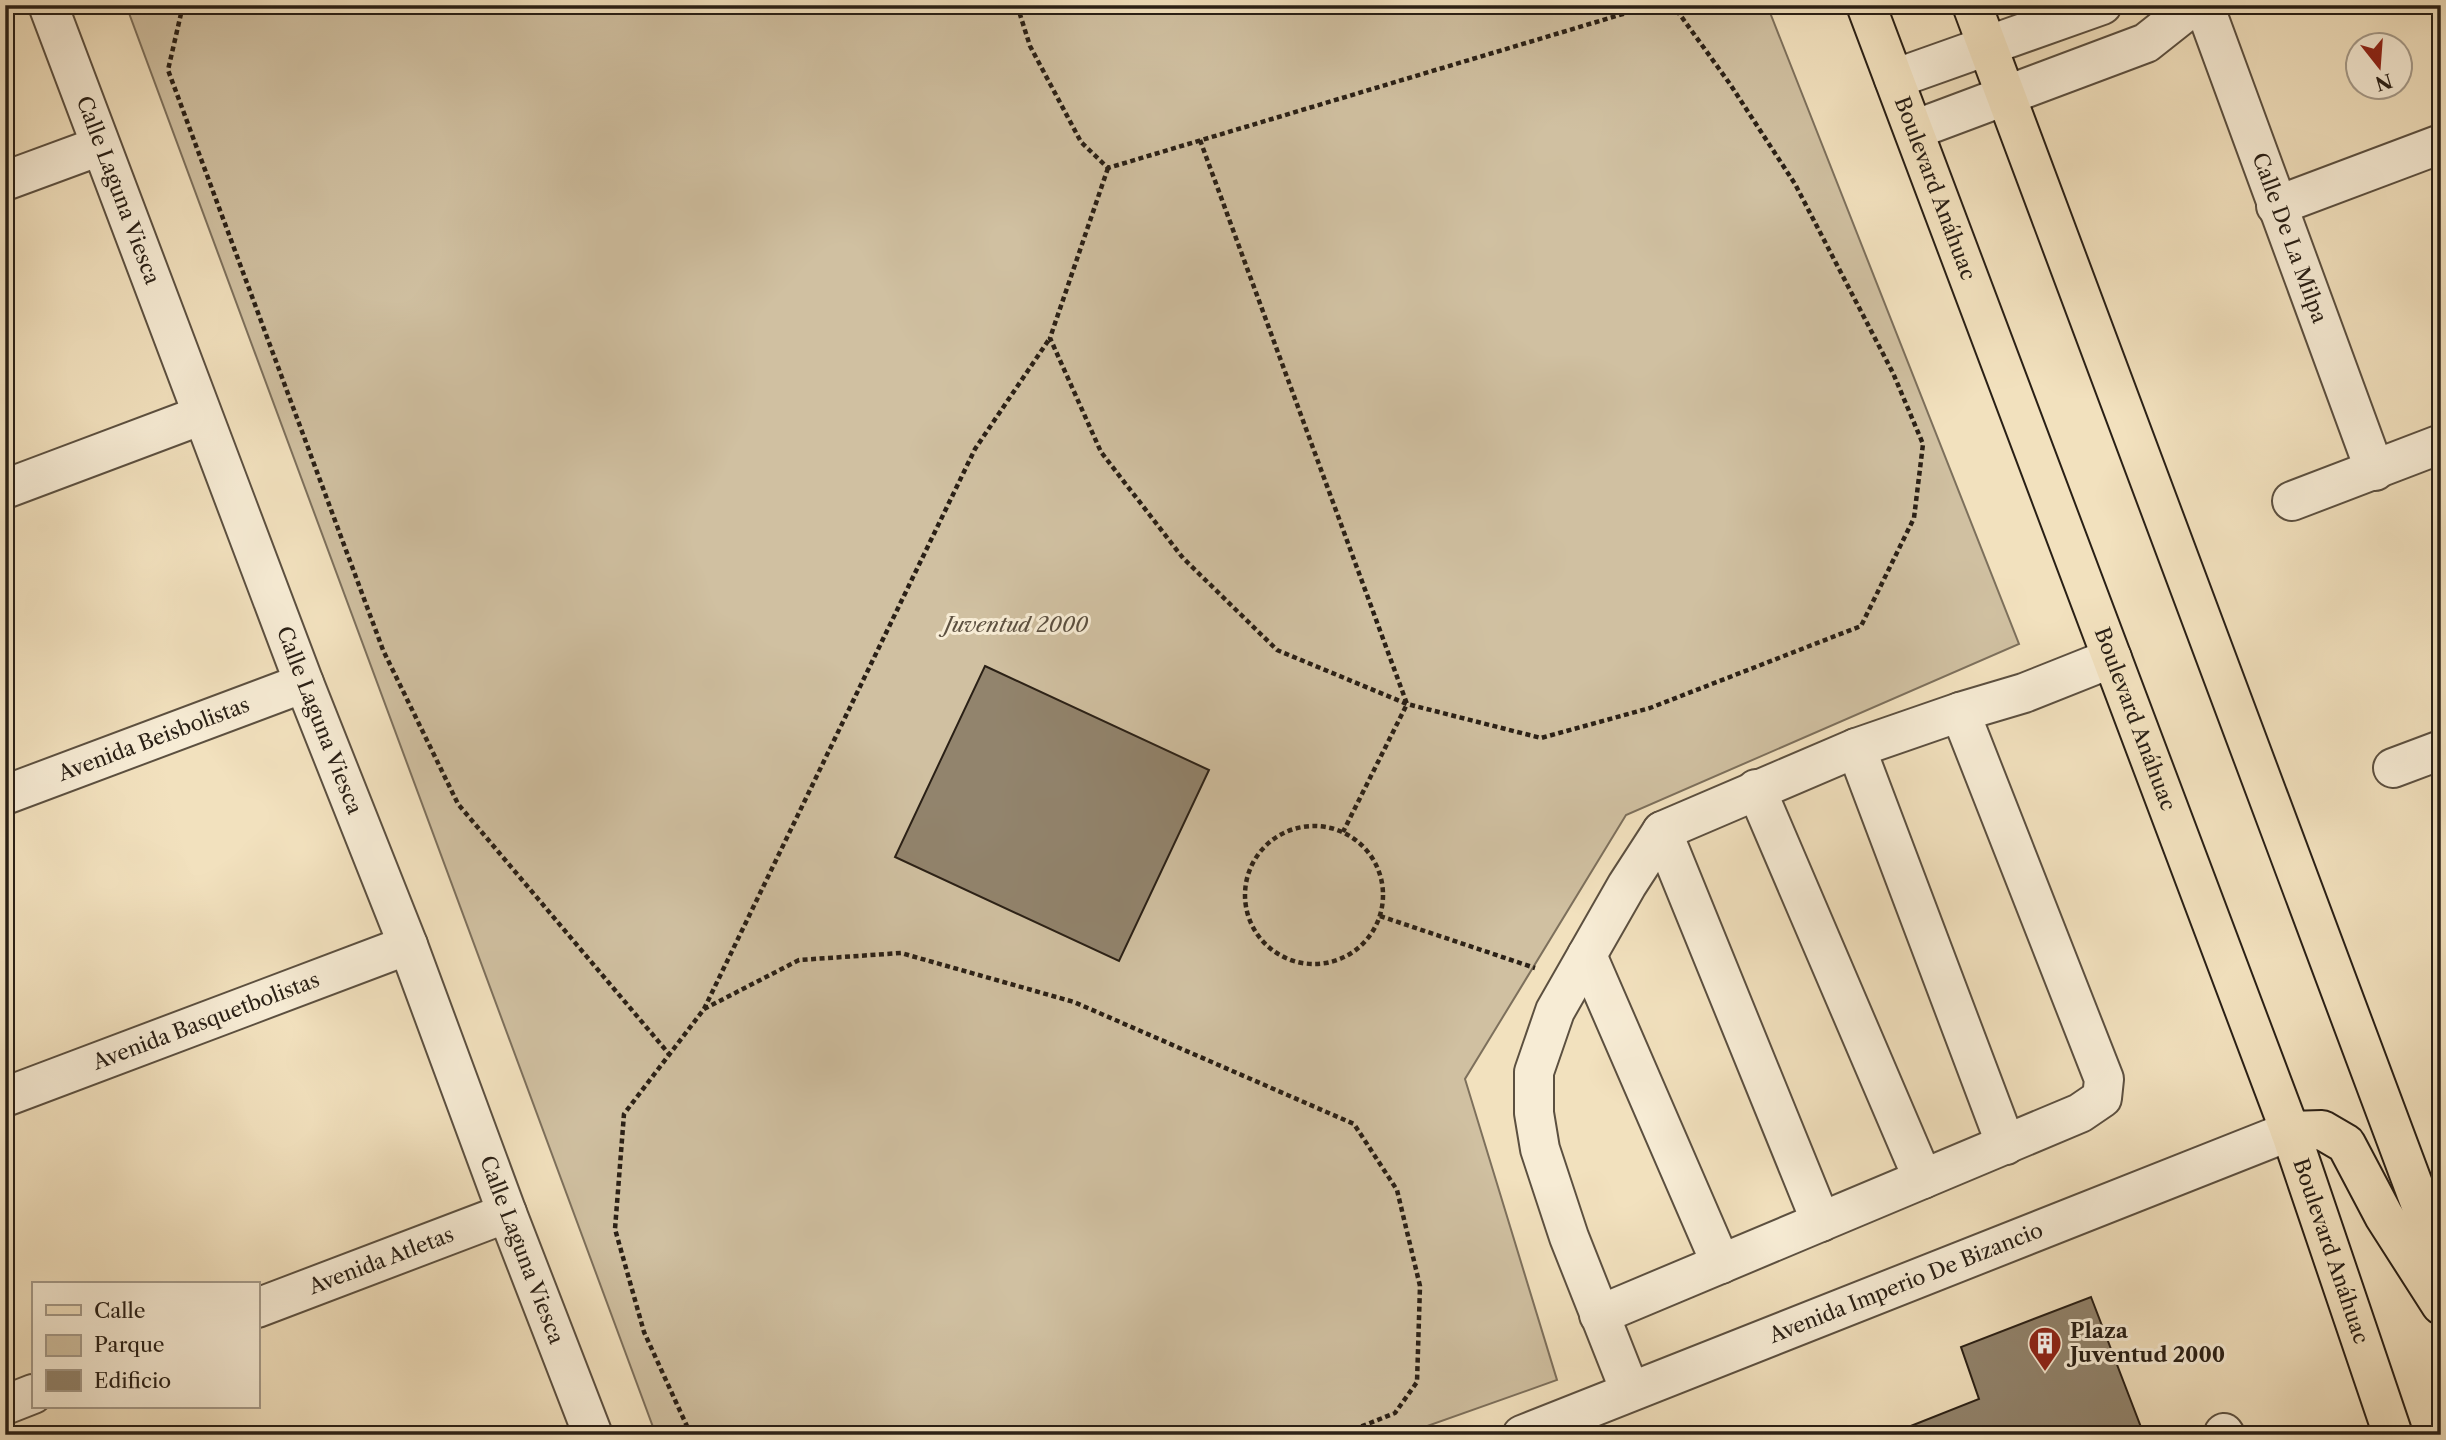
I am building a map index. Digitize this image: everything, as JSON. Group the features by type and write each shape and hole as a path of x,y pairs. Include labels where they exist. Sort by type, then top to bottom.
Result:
{"main road":[{"name":"Boulevard Anáhuac","path":"1866,5 2290,1131 2393,1435"},
{"path":"1972,5 2441,1259"},
{"path":"2290,1131 2322,1130 2346,1144 2384,1216 2441,1305"}],"street":[{"name":"Calle Laguna Viesca","path":"48,5 201,415 408,945 593,1435"},
{"path":"1894,79 2102,5"},
{"path":"1914,130 2146,43 2194,5"},
{"name":"Calle De La Milpa","path":"2204,5 2375,471"},
{"path":"2276,206 2441,144"},
{"path":"5,181 100,146"},
{"path":"5,489 201,415"},
{"path":"2292,501 2441,444"},
{"path":"1630,1391 1569,1237 1540,1149 1534,1113 1534,1072 1555,1011 1627,885 1662,831 1856,748 2024,693 2112,658"},
{"name":"Avenida Beisbolistas","path":"5,795 304,683"},
{"path":"1599,1315 2080,1113 2102,1098 2104,1079 1960,712"},
{"path":"1856,748 2006,1144"},
{"path":"2393,768 2441,750"},
{"path":"1756,789 1923,1179"},
{"path":"1662,831 1821,1222"},
{"name":"Avenida Basquetbolistas","path":"5,1097 408,945"},
{"path":"1580,968 1721,1264"},
{"name":"Avenida Imperio De Bizancio","path":"1522,1435 2290,1131"},
{"name":"Avenida Atletas","path":"259,1307 507,1213"},
{"path":"5,1405 32,1394"}],"path":[{"path":"183,5 168,70 383,650 458,804 669,1055"},
{"path":"1017,5 1030,46 1081,142 1108,168"},
{"path":"1108,168 1654,5"},
{"path":"1050,338 1101,452 1183,558 1277,650 1407,704 1541,738 1650,708 1861,626 1914,517 1923,444 1893,373 1795,184 1730,84 1673,5"},
{"path":"1200,140 1407,704 1343,832"},
{"path":"691,1435 644,1332 615,1229 624,1115 704,1009 975,449 1050,338 1108,168"},
{"path":"1305,826 1325,826 1343,832 1360,842 1373,858 1381,876 1384,895 1380,915 1372,933 1359,948 1342,958 1323,964 1303,964 1284,958 1267,947 1254,932 1246,913 1244,894 1247,874 1255,856 1269,842 1286,831 1305,826"},
{"path":"1380,915 1580,968"},
{"path":"704,1009 799,960 901,953 1074,1002 1354,1124 1397,1191 1420,1286 1417,1382 1395,1413 1340,1435"}],"green space":[{"name":"Juventud 2000","path":"126,5 1767,5 2019,644 1626,815 1465,1079 1557,1380 1402,1435 656,1435"}],"building":[{"path":"985,666 1209,770 1119,961 895,857"},
{"name":"Plaza Juventud 2000","path":"2091,1297 2144,1435 1888,1435 1979,1399 1961,1347"}],"place":[{"name":"Plaza Juventud 2000","path":"2045,1373"}]}
